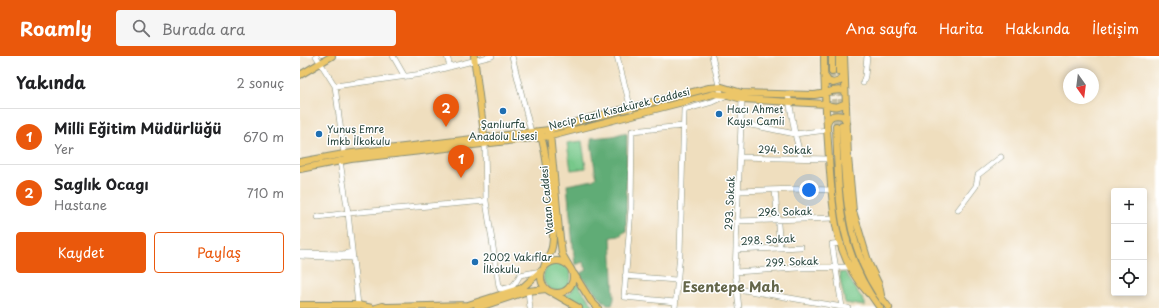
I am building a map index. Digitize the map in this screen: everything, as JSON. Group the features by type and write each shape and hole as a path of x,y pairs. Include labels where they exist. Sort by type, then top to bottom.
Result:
{"main road":[{"path":"300,75 332,56"},
{"path":"824,56 827,128 834,218 849,268 856,279 880,308"},
{"path":"832,56 832,72"},
{"path":"839,56 846,103 842,125 846,198 850,226 866,273 882,300 889,308"},
{"path":"824,74 828,81 833,83 840,81 844,56"},
{"path":"474,58 485,141"},
{"name":"Necip Fazıl Kısakürek Caddesi","path":"550,133 582,120 631,109 708,88 720,87 742,94 825,94 830,90 845,91"},
{"name":"Necip Fazıl Kısakürek Caddesi","path":"300,169 340,161 550,133 714,94 728,94 742,99 826,104 832,107 839,107 846,103"},
{"path":"827,128 828,120 834,115 843,116 840,214 853,257 868,292"},
{"path":"484,130 490,134 505,135"},
{"path":"472,139 480,135 484,130"},
{"name":"Necip Fazıl Kısakürek Caddesi","path":"300,162 344,154 472,139 485,141 505,135 531,132 540,134"},
{"name":"Vatan Caddesi","path":"550,133 562,254 569,266"},
{"name":"Vatan Caddesi","path":"540,134 546,156 552,229 552,247 543,269"},
{"path":"376,308 379,306 387,308 398,306 453,306 494,303 522,288 543,269 556,260 569,266 591,301 598,308"},
{"path":"543,269 541,281 548,291 579,308"},
{"path":"477,308 528,291 562,293 572,282 573,272"},
{"path":"300,305 358,305 372,308"}],"street":[{"path":"316,56 335,86 344,154"},
{"path":"393,56 405,77"},
{"path":"447,56 450,67"},
{"path":"335,86 405,77 450,67 474,58 492,56"},
{"path":"512,56 531,132"},
{"path":"617,56 631,109"},
{"path":"712,56 721,94"},
{"path":"863,83 865,76 866,56"},
{"path":"683,126 632,132 631,209 624,297 675,305 676,280 680,253 684,110 712,102 728,94"},
{"path":"788,94 801,158"},
{"name":"293. Sokak","path":"739,308 735,272 742,99"},
{"path":"741,123 795,134 827,128"},
{"path":"485,141 486,202 500,289 515,285 520,275 543,269"},
{"name":"294. Sokak","path":"740,157 829,159"},
{"path":"958,210 976,186 978,175 1001,158"},
{"path":"340,161 348,213 358,305"},
{"path":"775,190 780,248"},
{"path":"738,191 832,190"},
{"path":"318,217 348,213 486,202"},
{"name":"296. Sokak","path":"737,221 834,218"},
{"path":"738,289 845,307 835,269 832,244 841,243"},
{"name":"298. Sokak","path":"736,250 801,247"},
{"path":"300,253 343,254 352,252"},
{"path":"300,256 353,258"},
{"name":"299. Sokak","path":"735,272 798,268 849,268"},
{"path":"625,276 676,280"},
{"path":"528,291 530,308"}],"green space":[{"path":"623,133 627,134 626,231 619,236 611,237 614,299 612,305 607,305 581,277 580,274 587,270 583,262 575,265 567,185 593,180 596,177 591,141 592,138 613,136"},
{"path":"582,141 586,168 571,170 567,143"},
{"path":"557,263 567,267 571,277 567,287 557,291 547,287 543,277 547,267"},
{"path":"845,272 865,303 865,306 845,303 839,273"},
{"path":"576,282 595,308 583,308 563,297 571,292"}],"tunnel":[{"path":"832,72 836,126"},
{"path":"839,72 842,125"}],"place":[{"name":"Şanlıurfa Anadolu Lisesi","path":"503,111"},
{"name":"Hacı Ahmet Kaysı Camii","path":"719,114"},
{"name":"Saglık Ocagı","path":"446,127"},
{"name":"Yunus Emre İmkb İlkokulu","path":"319,134"},
{"name":"Milli Eğitim Müdürlüğü","path":"461,178"},
{"name":"2002 Vakıflar İlkokulu","path":"475,262"}],"district":[{"name":"Esentepe Mah.","path":"733,286"}]}
